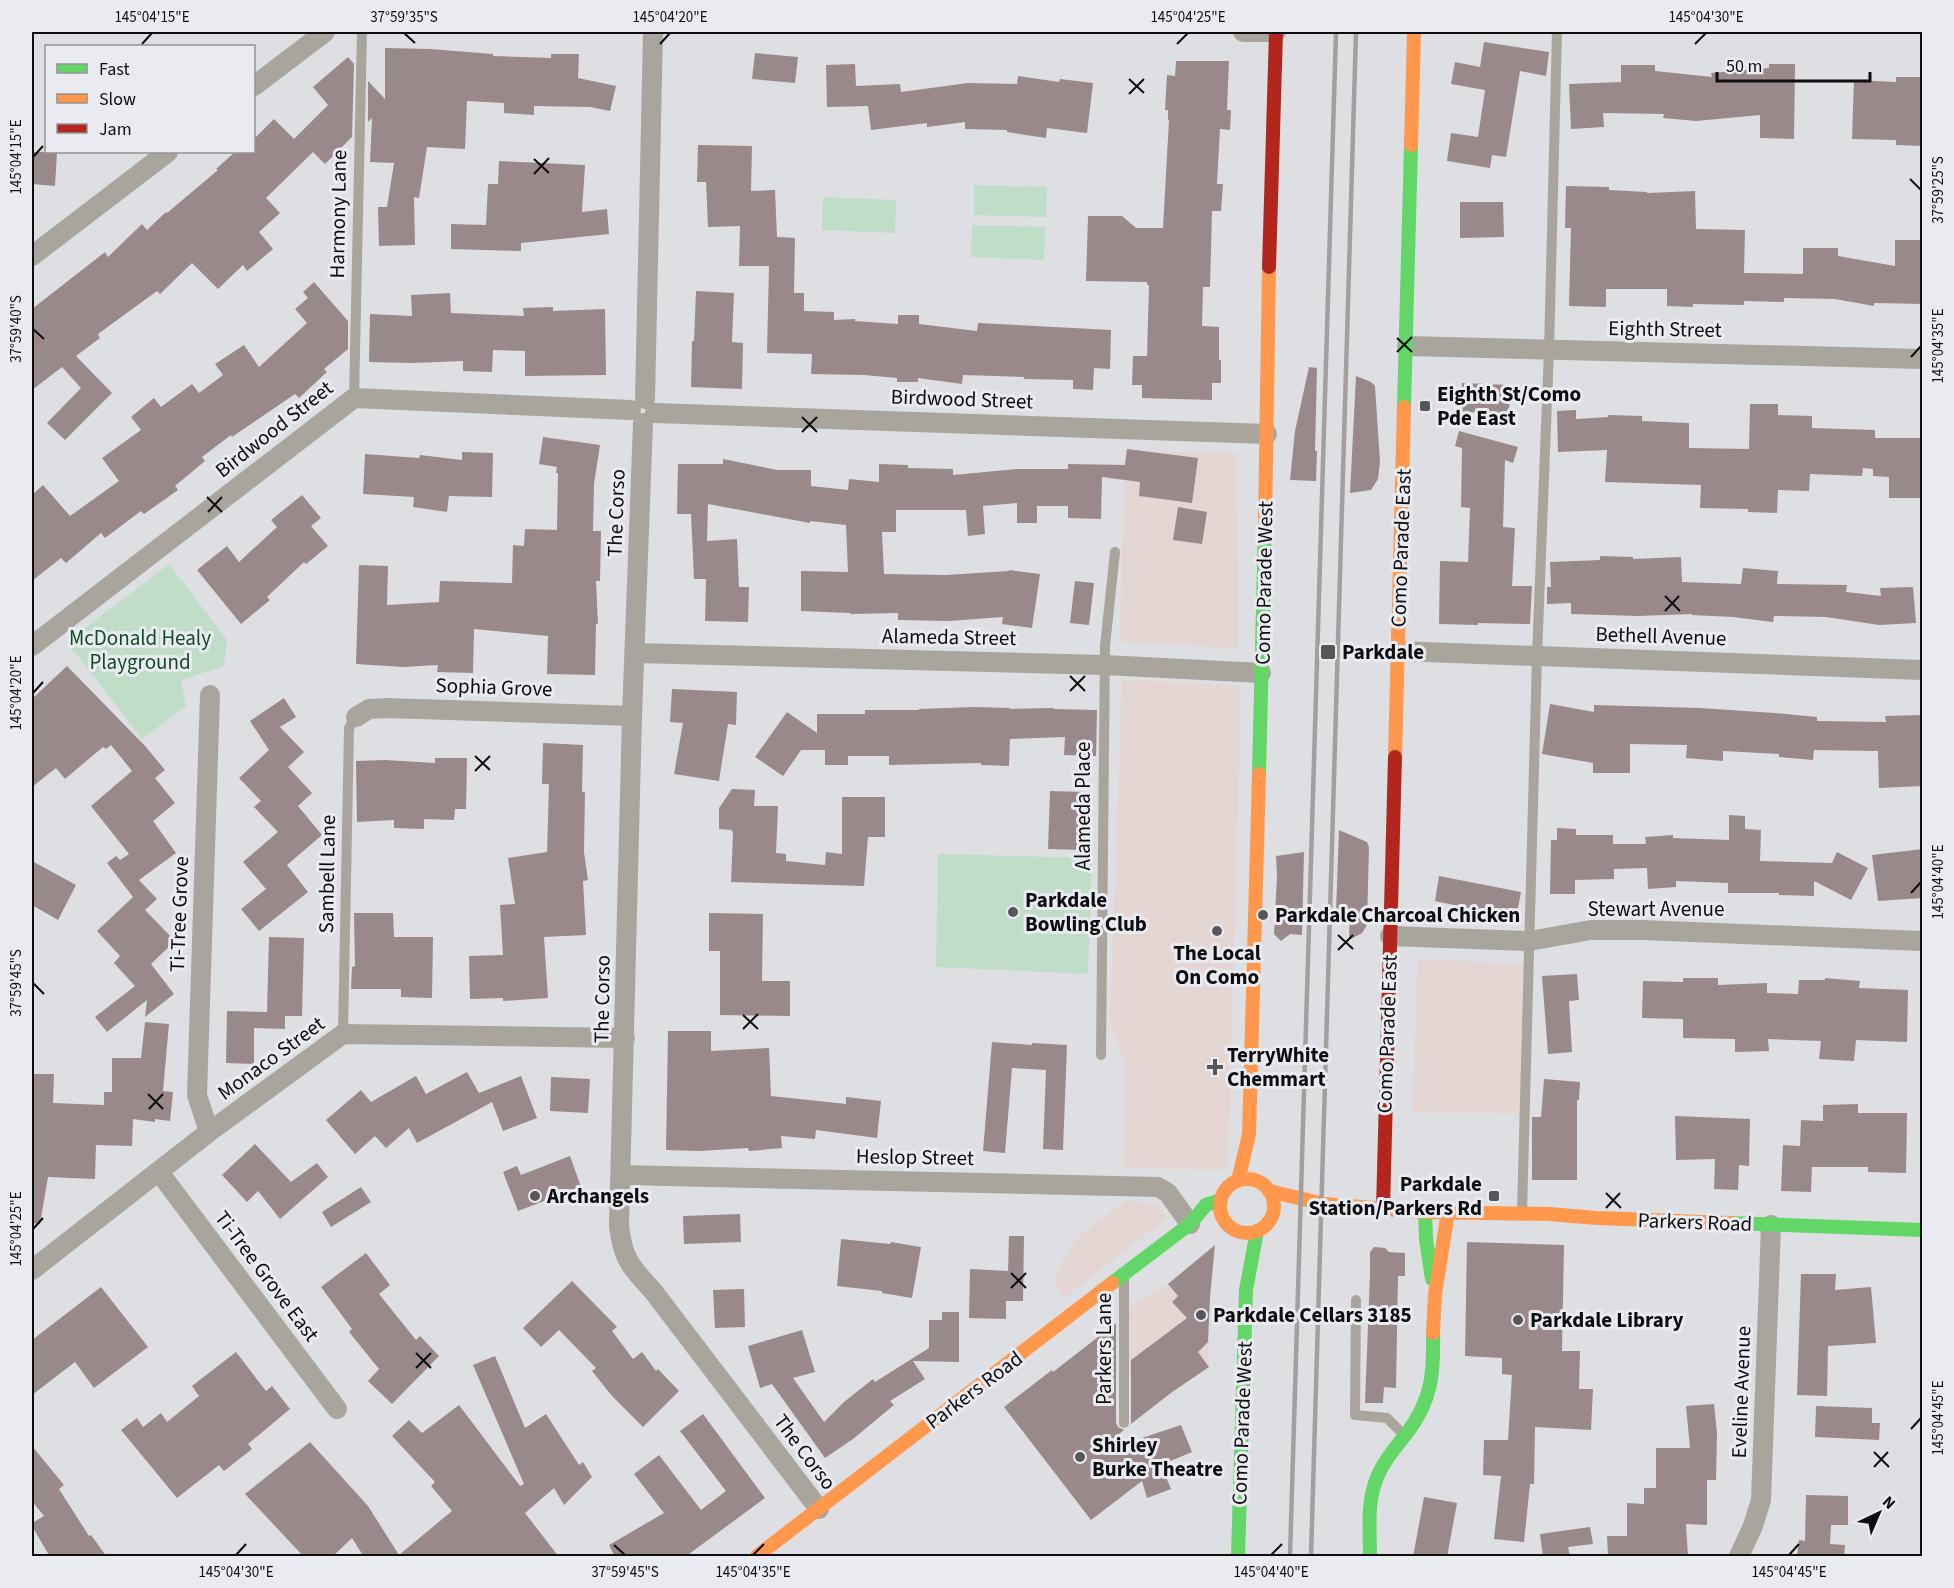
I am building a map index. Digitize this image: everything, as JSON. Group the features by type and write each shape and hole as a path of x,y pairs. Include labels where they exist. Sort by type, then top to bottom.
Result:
{"street":[{"path":"255,85 325,32"},
{"name":"The Corso","path":"653,32 644,411 632,716 620,1236 631,1267 653,1291 819,1509"},
{"path":"1243,32 1276,32"},
{"name":"Como Parade West","path":"1238,1181 1249,1134 1276,32"},
{"name":"Como Parade East","path":"1383,1209 1414,32"},
{"path":"32,256 167,153"},
{"name":"Eighth Street","path":"1407,346 1923,359"},
{"name":"Birdwood Street","path":"32,646 354,398 1267,434"},
{"name":"Bethell Avenue","path":"1398,651 1923,670"},
{"name":"Alameda Street","path":"635,653 1105,665 1261,673"},
{"name":"Ti-Tree Grove","path":"209,1132 197,1095 210,695"},
{"name":"Sophia Grove","path":"356,717 369,709 387,708 632,716"},
{"name":"Stewart Avenue","path":"1390,936 1529,941 1591,930 1642,930 1923,941"},
{"name":"Monaco Street","path":"32,1270 209,1132 343,1034 625,1038"},
{"name":"Como Parade West","path":"1249,1134 1265,1187"},
{"name":"Ti-Tree Grove East","path":"159,1172 337,1410"},
{"name":"Heslop Street","path":"622,1175 1158,1187 1168,1193 1190,1224"},
{"path":"1253,1180 1265,1187 1274,1206 1270,1221 1257,1231 1240,1233 1222,1218 1221,1200 1230,1185 1238,1181 1253,1180"},
{"name":"Parkers Road","path":"1265,1187 1324,1204 1425,1212 1522,1213 1597,1218 1923,1230"},
{"name":"Parkers Road","path":"757,1557 1190,1224 1203,1206 1209,1202 1221,1200"},
{"name":"Parkers Road","path":"1270,1221 1324,1204"},
{"path":"1425,1212 1426,1239 1435,1295"},
{"path":"1370,1557 1372,1490 1378,1474 1423,1408 1429,1393 1435,1295 1449,1212"},
{"path":"1190,1224 1210,1223 1230,1227"},
{"name":"Eveline Avenue","path":"1739,1557 1753,1526 1761,1500 1771,1225"},
{"path":"1230,1227 1235,1245"},
{"name":"Como Parade West","path":"1238,1557 1246,1290 1257,1231"},
{"name":"Como Parade West","path":"1239,1263 1246,1290"}],"lane":[{"name":"Harmony Lane","path":"354,398 362,32"},
{"path":"1522,1213 1557,32"},
{"name":"Alameda Place","path":"1101,1055 1105,646 1115,552"},
{"name":"Sambell Lane","path":"343,1034 349,728 356,717"},
{"name":"Parkers Lane","path":"1124,1275 1124,1423"},
{"path":"1356,1300 1355,1415 1387,1418 1405,1436"}],"shaded area":[{"path":"1125,451 1237,453 1238,648 1120,642"},
{"path":"1122,680 1241,686 1228,1170 1123,1168 1125,1065 1110,1021"},
{"path":"1418,959 1523,964 1522,1114 1412,1111"},
{"path":"1127,1200 1157,1205 1167,1218 1064,1298 1055,1286 1059,1266 1081,1234"},
{"path":"1210,1247 1214,1255 1209,1318 1209,1367 1131,1423 1129,1307 1168,1284"}],"green space":[{"path":"974,185 1047,187 1046,217 974,215"},
{"path":"823,197 896,200 895,233 822,230"},
{"path":"972,225 1045,227 1044,260 971,257"},
{"name":"McDonald Healy Playground","path":"169,564 227,640 224,666 181,680 186,706 142,739 67,642"},
{"name":"Parkdale Bowling Club","path":"938,854 1092,858 1088,974 936,967"}],"building":[{"path":"1484,42 1549,52 1546,76 1520,71 1506,157 1492,155 1490,168 1447,161 1451,133 1478,137 1485,90 1451,84 1455,62 1480,67"},
{"path":"385,48 551,58 551,54 579,54 578,78 616,86 610,111 590,107 534,106 534,115 504,113 504,103 467,101 465,149 427,147 419,198 414,197 415,245 379,246 378,207 387,207 394,163 370,162 372,118 368,122 368,81 385,99"},
{"path":"755,53 798,57 795,83 752,79"},
{"path":"348,57 354,64 352,137 325,164 313,152 266,198 280,213 259,232 273,249 247,271 243,265 218,289 192,263 160,294 157,291 98,334 100,338 76,356 112,393 65,440 47,423 81,388 62,367 32,390 32,309 105,252 108,257 142,224 147,230 218,170 216,169 234,153 255,153 255,138 274,119 294,139 328,105 313,87"},
{"path":"1176,61 1229,61 1227,110 1231,110 1230,130 1220,129 1217,184 1223,184 1221,211 1212,211 1210,287 1203,287 1202,326 1219,327 1221,383 1212,383 1212,400 1142,398 1142,385 1132,385 1133,356 1147,356 1149,285 1147,282 1086,281 1088,216 1122,216 1136,228 1163,228 1169,120 1168,110 1165,110 1167,75 1175,76"},
{"path":"855,64 856,86 900,84 901,92 968,83 1017,84 1018,76 1059,82 1060,79 1093,83 1087,133 1047,128 1046,138 1007,132 1007,130 965,129 965,122 927,127 927,123 871,130 868,106 827,107 826,65"},
{"path":"1769,64 1795,64 1794,139 1760,138 1760,115 1696,121 1663,118 1664,114 1603,113 1604,127 1571,129 1569,84 1621,82 1621,65 1655,65 1655,71 1712,77 1711,73 1769,68"},
{"path":"1896,77 1923,77 1923,146 1896,145 1896,140 1852,139 1854,80 1896,82"},
{"path":"698,145 752,146 751,191 775,190 777,237 795,238 794,293 804,293 804,311 834,312 834,320 855,319 855,321 898,324 898,315 919,315 919,324 977,331 978,323 1111,330 1110,369 1094,368 1093,390 1073,389 1073,380 1024,379 1024,377 963,375 962,384 918,378 918,382 897,382 897,378 811,374 812,354 767,353 769,266 739,266 740,226 708,227 706,182 697,182"},
{"path":"32,152 57,153 55,186 32,184"},
{"path":"499,161 585,165 582,212 607,209 609,234 521,243 521,251 451,249 451,224 486,225 488,184 498,184"},
{"path":"1566,186 1609,187 1609,190 1647,193 1695,191 1696,229 1745,230 1744,273 1803,274 1803,248 1838,248 1838,256 1895,266 1895,240 1923,240 1923,304 1874,303 1874,306 1835,299 1784,298 1784,302 1744,301 1744,305 1667,306 1667,289 1606,289 1606,307 1569,306 1571,228 1565,228"},
{"path":"1460,202 1503,202 1504,237 1460,238"},
{"path":"314,282 348,321 348,349 324,369 327,372 299,398 295,394 232,437 231,435 202,457 205,461 175,486 178,490 144,514 141,511 105,538 101,533 66,563 61,558 32,581 32,495 43,485 70,516 119,481 102,458 141,430 131,417 154,398 161,407 192,384 199,393 223,375 215,364 244,345 259,367 307,323 295,309 308,298 303,292"},
{"path":"696,291 734,293 732,342 743,343 742,389 691,387"},
{"path":"450,293 451,313 524,316 523,308 553,307 553,311 605,309 606,375 525,376 525,351 493,350 492,372 463,371 463,361 369,362 370,314 412,316 411,295"},
{"path":"1309,367 1317,368 1316,481 1290,480 1295,431"},
{"path":"1356,376 1375,386 1380,462 1378,479 1371,490 1350,493"},
{"path":"1462,383 1510,385 1509,413 1461,412"},
{"path":"1750,404 1778,404 1778,415 1812,416 1812,428 1875,430 1875,438 1923,438 1923,498 1889,498 1889,477 1873,476 1873,469 1863,468 1862,476 1810,474 1809,491 1778,490 1777,513 1748,512 1748,509 1700,508 1701,485 1605,482 1607,450 1558,452 1557,411 1576,410 1576,419 1608,417 1608,415 1642,416 1642,421 1689,423 1689,448 1749,449"},
{"path":"1459,431 1518,447 1513,463 1505,460 1503,527 1515,528 1512,586 1532,586 1530,624 1439,624 1440,561 1468,562 1470,508 1461,507 1462,448 1455,446"},
{"path":"543,437 600,445 594,484 593,531 601,531 600,581 596,581 598,624 596,624 595,675 547,674 548,636 474,629 473,673 437,672 438,665 403,667 356,664 359,565 388,566 387,605 439,602 440,581 512,583 513,545 524,546 525,529 557,530 558,473 556,473 557,467 539,464"},
{"path":"1127,449 1198,458 1192,503 1139,496 1140,482 1102,477 1101,519 1068,518 1068,506 1037,506 1037,523 1017,523 1017,503 983,506 985,534 968,536 966,510 896,510 896,532 882,532 884,574 946,575 1009,570 1040,574 1032,628 1002,624 1003,617 949,621 898,620 898,613 850,614 801,611 801,571 848,572 846,525 810,521 810,523 708,504 707,541 737,539 739,587 749,587 748,622 705,621 706,579 694,579 691,514 677,514 678,464 723,464 723,459 777,470 811,470 811,486 848,490 849,479 879,482 879,464 908,465 908,468 953,469 953,475 1017,469 1068,469 1068,464 1125,465"},
{"path":"462,452 493,453 492,497 449,496 447,512 413,507 414,497 363,494 365,454 419,458 420,455 462,460"},
{"path":"302,495 321,518 311,526 328,546 306,564 304,562 267,597 270,600 241,624 197,570 227,546 239,562 277,527 271,520"},
{"path":"1178,507 1207,512 1202,544 1173,540"},
{"path":"1600,556 1633,557 1633,559 1681,557 1682,582 1741,584 1743,568 1778,571 1777,584 1847,585 1846,592 1881,596 1880,588 1913,587 1916,623 1879,625 1826,617 1774,616 1773,622 1692,614 1638,616 1571,614 1571,603 1547,604 1547,587 1551,587 1550,562 1600,560"},
{"path":"1075,581 1094,583 1089,625 1070,623"},
{"path":"67,666 146,747 165,770 155,778 175,803 153,821 176,853 139,880 157,899 145,910 175,941 151,964 174,994 145,1017 147,1000 107,1032 95,1017 135,986 114,963 120,956 97,931 133,897 107,863 116,856 120,860 129,854 91,806 132,771 111,745 106,749 103,747 65,779 56,768 32,787 32,699"},
{"path":"672,689 737,692 736,725 728,724 719,781 674,774 683,723 670,722"},
{"path":"284,698 296,717 280,727 304,752 288,767 312,793 298,806 322,835 287,865 308,892 259,931 241,909 266,889 243,862 278,832 254,807 261,801 239,778 269,750 250,721"},
{"path":"1550,704 1594,712 1594,705 1700,708 1817,717 1817,721 1886,722 1885,716 1923,715 1923,786 1879,788 1878,751 1814,750 1813,760 1779,757 1779,754 1723,751 1723,761 1686,758 1687,745 1630,744 1630,773 1593,773 1593,763 1542,754"},
{"path":"973,707 1097,710 1096,756 1064,755 1065,737 1010,739 1009,766 981,765 981,763 889,765 889,756 848,756 848,765 825,765 825,750 801,750 783,776 755,757 787,712 817,733 817,714 865,714 865,710"},
{"path":"543,743 583,745 584,852 588,880 583,881 586,935 544,937 548,998 503,1001 503,998 470,999 469,956 503,955 500,905 515,904 508,858 547,852 549,784 542,784"},
{"path":"435,758 467,758 466,809 455,809 454,820 424,819 424,829 394,828 394,820 357,822 356,761 435,763"},
{"path":"732,789 755,790 754,806 778,806 776,853 786,854 786,861 825,865 826,852 842,854 842,797 885,797 885,837 868,837 864,886 731,882 733,832 719,829 719,808"},
{"path":"1050,791 1084,792 1082,850 1048,849"},
{"path":"1729,815 1745,816 1745,829 1761,830 1760,861 1832,863 1837,852 1868,868 1851,900 1814,881 1814,896 1728,893 1728,883 1676,881 1676,887 1648,889 1647,868 1614,869 1614,879 1575,880 1575,894 1550,894 1551,840 1557,840 1557,828 1576,829 1576,835 1613,835 1613,844 1646,844 1645,837 1673,835 1673,838 1729,840"},
{"path":"1339,830 1367,842 1369,847 1367,925 1362,933 1349,940 1350,912 1336,912"},
{"path":"1923,849 1923,898 1878,901 1872,855"},
{"path":"1304,852 1302,935 1290,934 1281,941 1274,934 1276,856"},
{"path":"32,861 76,885 58,920 32,905"},
{"path":"1439,876 1521,892 1516,918 1435,901"},
{"path":"354,913 393,913 394,937 433,937 432,998 401,997 401,989 351,989 352,967 355,966"},
{"path":"709,913 763,914 762,981 790,981 790,1016 720,1015 720,951 709,951"},
{"path":"269,937 304,938 302,1016 285,1016 285,1029 254,1028 254,1064 226,1063 227,1011 267,1012"},
{"path":"1577,974 1579,1000 1569,1001 1572,1052 1548,1054 1542,976"},
{"path":"1683,978 1718,978 1718,985 1767,983 1767,993 1798,994 1799,980 1825,980 1825,978 1860,981 1859,988 1908,990 1907,1042 1856,1040 1854,1061 1819,1059 1821,1041 1768,1039 1769,1051 1735,1052 1735,1039 1683,1038 1683,1019 1642,1018 1643,981 1683,982"},
{"path":"145,1022 169,1024 163,1091 173,1092 170,1121 155,1119 155,1122 133,1119 132,1146 96,1145 95,1179 48,1177 40,1224 32,1223 32,1074 54,1074 53,1103 104,1105 104,1092 112,1092 112,1058 141,1058"},
{"path":"668,1031 711,1031 711,1051 769,1048 771,1096 846,1104 846,1097 881,1101 877,1138 816,1130 815,1139 781,1136 782,1148 749,1151 748,1148 699,1151 666,1150"},
{"path":"992,1042 1067,1045 1063,1150 1043,1149 1046,1070 1012,1068 1005,1153 983,1151"},
{"path":"467,1072 479,1093 521,1076 537,1118 503,1131 492,1102 417,1143 409,1128 386,1148 375,1136 355,1154 326,1120 361,1090 371,1102 416,1076 426,1094"},
{"path":"551,1077 590,1079 588,1113 550,1111"},
{"path":"1544,1079 1580,1082 1579,1100 1577,1100 1577,1180 1532,1180 1532,1117 1541,1117"},
{"path":"1858,1104 1858,1113 1907,1113 1906,1173 1868,1172 1868,1167 1812,1167 1811,1192 1781,1191 1783,1145 1800,1146 1801,1120 1823,1121 1823,1105"},
{"path":"1675,1116 1750,1119 1749,1166 1739,1165 1738,1190 1714,1189 1715,1159 1676,1160"},
{"path":"255,1144 291,1182 317,1163 328,1177 280,1219 258,1191 247,1202 222,1175"},
{"name":"Archangels","path":"570,1156 581,1187 518,1211 503,1172 517,1166 521,1175"},
{"path":"361,1187 371,1202 331,1227 322,1212"},
{"path":"740,1214 741,1242 684,1244 683,1216"},
{"path":"1009,1236 1024,1236 1023,1301 1006,1301 1006,1319 969,1318 970,1269 1008,1271"},
{"path":"841,1239 890,1244 891,1242 921,1247 912,1298 882,1293 882,1291 837,1286"},
{"path":"1467,1242 1564,1245 1562,1351 1580,1351 1579,1389 1593,1389 1591,1430 1535,1427 1534,1484 1530,1484 1524,1542 1494,1539 1501,1476 1483,1475 1484,1440 1508,1440 1512,1375 1502,1374 1502,1358 1465,1356"},
{"path":"1215,1245 1208,1342 1198,1352 1209,1367 1131,1424 1131,1360 1187,1318 1172,1302 1178,1296 1168,1284"},
{"path":"1374,1247 1385,1248 1389,1252 1405,1253 1405,1276 1398,1276 1396,1388 1384,1387 1383,1403 1365,1403 1370,1252"},
{"path":"366,1253 390,1285 379,1294 416,1340 420,1336 439,1356 392,1404 368,1381 379,1369 349,1332 352,1329 321,1287"},
{"path":"1801,1274 1836,1274 1835,1290 1871,1287 1876,1343 1828,1346 1827,1396 1797,1395"},
{"path":"572,1281 617,1327 612,1331 633,1359 642,1352 656,1371 658,1369 679,1391 643,1427 612,1396 592,1371 596,1368 559,1330 541,1347 523,1328"},
{"path":"101,1287 148,1347 94,1388 75,1362 32,1395 32,1340"},
{"path":"744,1289 745,1327 715,1328 713,1290"},
{"path":"942,1312 959,1312 959,1362 913,1361 925,1379 890,1401 894,1405 853,1439 825,1458 772,1384 760,1388 748,1346 802,1330 815,1372 793,1378 824,1422 844,1402 873,1379 875,1382 929,1348 929,1320 942,1320"},
{"path":"1116,1323 1116,1423 1124,1430 1094,1454 1181,1425 1192,1452 1161,1465 1171,1489 1147,1498 1142,1481 1091,1520 1004,1407"},
{"path":"236,1352 266,1391 272,1386 290,1409 248,1444 252,1449 224,1471 219,1465 177,1498 121,1430 137,1418 143,1427 161,1413 167,1422 199,1396 192,1386"},
{"path":"495,1356 525,1428 546,1414 579,1465 583,1462 592,1477 564,1505 554,1488 525,1513 559,1557 364,1557 352,1538 332,1557 304,1557 245,1494 310,1442 368,1506 399,1555 452,1511 431,1486 435,1482 392,1436 409,1420 422,1433 459,1405 520,1486 524,1484 473,1365"},
{"path":"1714,1404 1717,1433 1716,1480 1707,1480 1707,1525 1686,1524 1688,1557 1608,1557 1607,1536 1627,1536 1627,1503 1644,1504 1644,1488 1656,1488 1656,1448 1690,1448 1686,1406"},
{"path":"1816,1406 1872,1408 1872,1423 1880,1423 1879,1440 1815,1437"},
{"path":"703,1414 765,1498 685,1557 615,1557 609,1545 664,1513 634,1474 659,1455 701,1510 726,1491 680,1431"},
{"path":"32,1446 64,1485 59,1489 89,1536 91,1535 107,1557 50,1557 32,1526 32,1523 44,1516 32,1501"},
{"path":"1806,1495 1848,1496 1848,1525 1831,1525 1830,1544 1845,1545 1844,1557 1797,1557 1799,1540 1805,1541"},
{"path":"1424,1497 1457,1503 1447,1557 1413,1557"},
{"path":"1590,1527 1593,1544 1568,1547 1570,1557 1543,1557 1540,1534"}],"railway":[{"path":"1290,1556 1336,32"},
{"path":"1311,1556 1356,32"}],"traffic: fast":[{"path":"1404,407 1411,145"},
{"path":"1259,774 1265,524"},
{"path":"1112,1283 1190,1224 1206,1205 1221,1200"},
{"path":"1425,1212 1426,1239 1432,1279"},
{"path":"1730,1223 1922,1230"},
{"path":"1238,1556 1246,1290 1257,1231"},
{"path":"1370,1556 1372,1492 1381,1469 1422,1409 1432,1374 1433,1333"}],"traffic: slow":[{"path":"1411,145 1414,32"},
{"path":"1265,524 1269,267"},
{"path":"1395,757 1404,407"},
{"path":"1238,1181 1249,1134 1259,774"},
{"path":"1247,1179 1257,1181 1266,1187 1272,1196 1274,1206 1272,1216 1266,1225 1257,1231 1247,1233 1237,1231 1228,1225 1222,1216 1220,1206 1222,1196 1228,1187 1237,1181 1247,1179"},
{"path":"1269,1191 1324,1204 1425,1212 1549,1214 1730,1223"},
{"path":"1433,1333 1435,1294 1448,1212"},
{"path":"757,1556 1112,1283"}],"traffic: jam":[{"path":"1269,267 1276,32"},
{"path":"1383,1209 1395,757"}],"place":[{"name":"Eighth St/Como Pde East","path":"1425,406"},
{"name":"Parkdale","path":"1328,652"},
{"name":"Parkdale Bowling Club","path":"1013,912"},
{"name":"Parkdale Charcoal Chicken","path":"1263,915"},
{"name":"The Local On Como","path":"1217,931"},
{"name":"TerryWhite Chemmart","path":"1215,1067"},
{"name":"Archangels","path":"535,1196"},
{"name":"Parkdale Station/Parkers Rd","path":"1494,1196"},
{"name":"Parkdale Cellars 3185","path":"1201,1315"},
{"name":"Parkdale Library","path":"1518,1320"},
{"name":"Shirley Burke Theatre","path":"1080,1457"}]}
